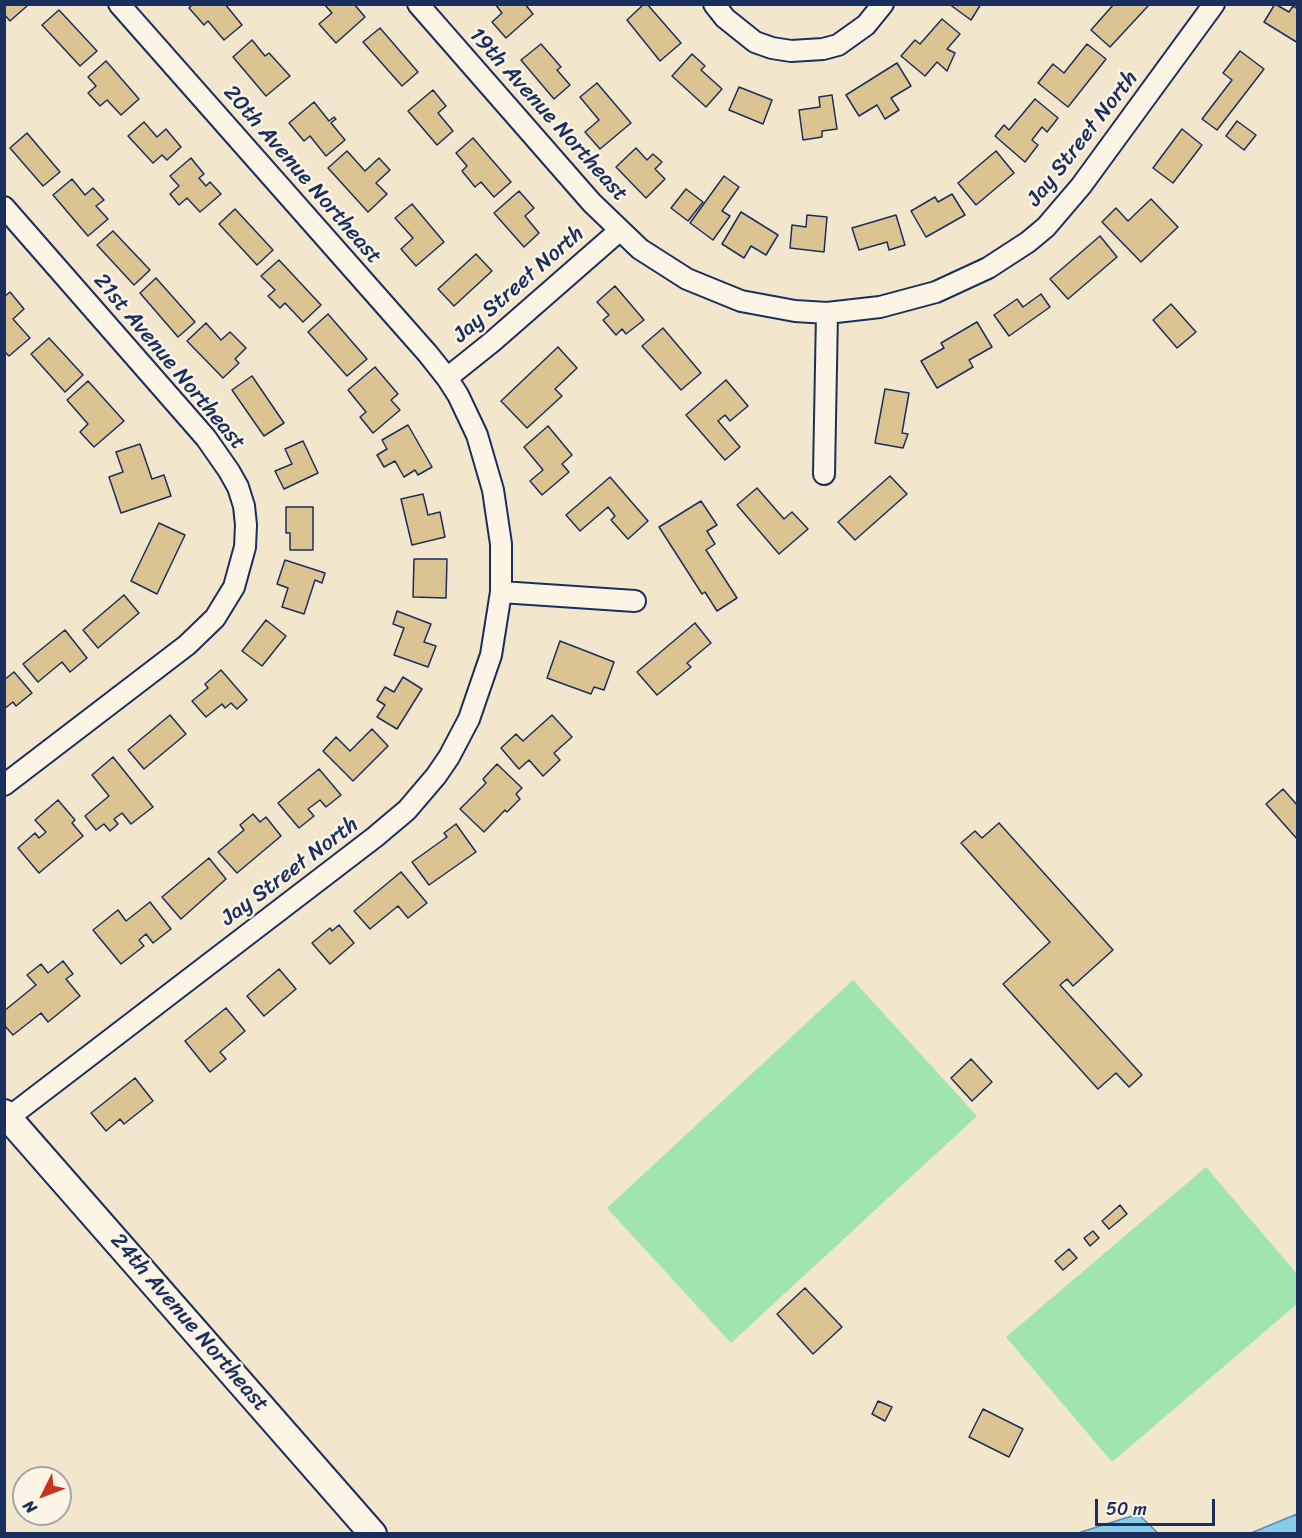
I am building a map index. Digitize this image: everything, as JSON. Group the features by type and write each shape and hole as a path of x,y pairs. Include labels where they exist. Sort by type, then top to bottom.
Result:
{"main road":[{"name":"24th Avenue Northeast","path":"6,1115 372,1533"}],"street":[{"name":"20th Avenue Northeast","path":"119,4 447,378"},
{"name":"19th Avenue Northeast","path":"418,4 619,231"},
{"path":"714,4 725,18 755,42 772,48 802,50 823,49 838,45 866,25 883,4"},
{"name":"Jay Street North","path":"6,1115 375,837 406,810 443,766 469,719 491,655 501,592 501,544 493,490 477,435 458,395 447,378 492,342 619,231 640,249 687,279 714,292 741,301 784,309 827,313 880,307 936,292 988,268 1028,242 1046,227 1081,186 1214,4"},
{"name":"21st Avenue Northeast","path":"4,207 206,438 238,487 244,506 246,525 245,547 234,587 215,618 187,645 4,785"},
{"path":"824,474 827,313"},
{"path":"501,592 635,601"}],"green space":[{"path":"853,980 977,1116 731,1343 607,1208"},
{"path":"1206,1167 1297,1274 1297,1304 1112,1462 1006,1337"}],"water":[{"path":"1138,1514 1158,1533 1078,1533"},
{"path":"1297,1514 1297,1533 1251,1533"}],"building":[{"path":"4,4 25,4 27,6 10,21 4,14"},
{"path":"193,4 225,4 242,25 224,40 208,21 204,25 189,8"},
{"path":"324,4 354,4 365,17 336,43 319,24 332,13"},
{"path":"495,4 525,4 533,14 506,38 492,22 502,13"},
{"path":"644,4 647,4 681,43 660,61 627,20"},
{"path":"949,4 981,4 971,20"},
{"path":"1114,4 1146,4 1148,6 1110,47 1091,30"},
{"path":"1275,4 1289,12 1293,6 1298,9 1298,43 1264,22"},
{"path":"59,10 97,51 80,66 42,25"},
{"path":"942,19 960,34 947,49 955,53 947,71 937,62 925,76 901,56 915,40 920,44"},
{"path":"380,28 418,72 402,86 363,42"},
{"path":"252,40 265,56 269,53 290,76 266,96 233,57"},
{"path":"541,44 561,67 557,70 570,85 554,99 521,60"},
{"path":"1087,44 1106,59 1068,107 1038,83 1053,64 1064,73"},
{"path":"1240,51 1264,69 1217,130 1202,119 1232,80 1223,73"},
{"path":"692,54 705,66 701,70 722,89 706,107 672,76"},
{"path":"106,61 139,99 121,115 107,100 100,106 88,93 96,86 88,77"},
{"path":"897,63 911,86 891,98 899,110 885,119 877,105 859,116 846,95"},
{"path":"597,83 631,123 600,149 585,132 599,120 580,97"},
{"path":"739,87 772,100 763,124 729,110"},
{"path":"433,90 446,106 438,113 453,131 437,145 408,111"},
{"path":"832,95 837,129 822,131 822,137 803,140 799,110 820,107 819,97"},
{"path":"1035,99 1058,118 1047,132 1042,127 1032,140 1038,145 1025,162 995,136 1004,125 1009,130"},
{"path":"314,102 329,121 334,117 336,119 331,123 345,140 326,156 310,136 304,141 289,123"},
{"path":"1237,121 1256,135 1244,150 1226,136"},
{"path":"144,122 157,137 166,129 181,147 167,160 162,155 153,163 128,136"},
{"path":"1182,129 1202,145 1173,183 1153,168"},
{"path":"27,133 60,172 43,186 10,148"},
{"path":"473,138 511,182 494,197 481,182 475,187 462,171 467,166 456,153"},
{"path":"636,148 647,160 653,154 662,162 655,169 665,179 646,198 616,167"},
{"path":"347,151 365,171 379,158 390,170 376,183 387,194 368,212 328,168"},
{"path":"996,151 1014,173 976,205 958,183"},
{"path":"191,158 204,174 199,178 206,186 210,182 221,194 200,212 187,198 179,205 170,194 179,186 170,176"},
{"path":"724,176 739,187 722,211 730,216 713,240 690,223"},
{"path":"72,179 85,195 93,188 104,200 96,206 108,219 88,236 53,195"},
{"path":"686,189 703,202 688,221 671,208"},
{"path":"519,191 534,208 525,216 539,233 524,247 494,213"},
{"path":"952,194 965,215 926,237 911,211 935,197 938,202"},
{"path":"1151,199 1178,227 1141,262 1102,222 1116,208 1128,221"},
{"path":"412,204 444,242 416,266 401,249 413,238 395,218"},
{"path":"235,209 273,250 257,265 219,224"},
{"path":"741,212 778,235 766,255 751,246 744,258 722,244"},
{"path":"807,215 827,217 824,252 790,248 792,225 806,227"},
{"path":"896,215 905,245 889,250 887,242 859,250 852,228"},
{"path":"113,231 150,270 134,285 97,245"},
{"path":"1100,236 1117,257 1068,299 1050,279"},
{"path":"476,254 492,271 454,306 438,289"},
{"path":"279,260 321,305 303,322 285,303 280,308 268,296 275,290 261,276"},
{"path":"156,278 195,322 178,337 140,293"},
{"path":"615,286 644,320 626,334 622,329 616,335 603,320 609,315 597,302"},
{"path":"10,292 24,309 13,319 30,338 9,356 4,351 4,297"},
{"path":"1041,294 1050,307 1009,336 994,315 1017,299 1023,307"},
{"path":"1171,304 1196,332 1177,348 1153,320"},
{"path":"328,314 367,359 347,376 308,332"},
{"path":"977,322 992,347 969,360 973,367 937,388 921,361 944,348 941,343"},
{"path":"206,323 221,340 230,332 246,348 235,359 239,363 223,378 187,341"},
{"path":"663,328 701,373 681,390 642,346"},
{"path":"49,338 83,375 65,392 31,354"},
{"path":"558,347 577,368 555,389 562,396 527,428 501,401"},
{"path":"375,367 398,394 391,400 400,410 373,433 360,417 366,412 348,390"},
{"path":"252,376 284,423 264,436 232,390"},
{"path":"726,380 748,406 730,421 725,415 718,421 740,447 725,460 686,415"},
{"path":"88,381 124,421 94,447 80,432 88,424 67,400"},
{"path":"885,389 909,393 902,433 908,434 903,448 875,443"},
{"path":"408,425 432,467 418,475 415,470 404,477 395,461 384,467 377,455 387,449 382,440"},
{"path":"548,426 572,455 562,464 569,472 542,495 530,481 543,470 524,447"},
{"path":"303,441 318,473 284,489 275,471 292,464 285,449"},
{"path":"140,444 152,479 164,475 171,496 121,513 109,477 123,472 116,452"},
{"path":"890,476 907,494 855,540 838,522"},
{"path":"610,477 648,521 628,539 611,520 615,516 608,507 580,531 566,515"},
{"path":"757,488 784,519 792,512 808,529 779,554 737,505"},
{"path":"423,494 428,515 440,512 445,537 412,545 401,499"},
{"path":"701,501 717,525 707,531 715,544 706,550 737,598 717,611 705,592 702,594 659,527"},
{"path":"286,507 313,507 313,550 290,550 290,533 286,533"},
{"path":"159,523 185,535 157,594 131,581"},
{"path":"414,559 447,559 446,598 413,597"},
{"path":"285,560 325,573 322,583 315,580 304,614 282,607 288,588 277,584"},
{"path":"124,595 139,613 98,648 83,630"},
{"path":"397,611 431,624 424,642 436,646 428,667 394,655 404,628 393,624"},
{"path":"266,620 286,636 262,666 242,651"},
{"path":"695,623 711,643 687,663 691,667 657,695 637,672"},
{"path":"65,630 87,658 70,672 62,662 38,682 23,664"},
{"path":"560,641 614,662 604,690 594,687 591,694 547,678"},
{"path":"221,670 247,700 237,709 231,703 225,708 222,704 206,717 192,701 208,688 205,684"},
{"path":"14,672 32,693 16,706 13,702 4,709 4,680"},
{"path":"403,677 422,689 397,729 377,717 385,705 377,700 385,687 394,692"},
{"path":"170,715 186,734 144,769 128,750"},
{"path":"552,715 572,737 554,753 560,760 543,776 529,760 519,769 501,748 516,734 523,741"},
{"path":"372,729 388,746 353,781 323,751 336,737 350,751"},
{"path":"113,757 153,807 131,824 122,813 114,819 118,824 110,831 104,824 96,830 85,816 109,796 92,775"},
{"path":"497,764 522,788 516,794 520,799 507,812 505,810 484,832 460,809 486,783 483,779"},
{"path":"319,769 341,795 326,807 320,800 308,809 314,816 299,828 278,803"},
{"path":"1283,789 1298,806 1298,840 1266,804"},
{"path":"58,800 75,820 72,823 83,836 39,873 18,848 35,833 39,838 46,832 35,820"},
{"path":"253,814 260,822 266,817 281,836 237,873 218,852 244,830 240,825"},
{"path":"999,823 1113,950 1073,986 1067,979 1060,985 1142,1075 1129,1087 1116,1073 1098,1089 1003,984 1050,942 961,843 975,831 982,838"},
{"path":"456,824 476,852 429,885 412,862 447,837 444,833"},
{"path":"209,858 226,879 181,919 162,897"},
{"path":"401,872 427,903 408,918 398,906 370,929 354,911"},
{"path":"150,902 171,929 153,943 146,934 139,940 144,946 121,964 93,930 118,910 126,921"},
{"path":"339,925 354,943 330,964 312,943 330,928 332,931"},
{"path":"63,961 73,974 66,979 80,996 48,1022 41,1013 13,1035 4,1025 4,1011 36,985 27,975 41,964 48,973"},
{"path":"279,969 296,989 264,1016 247,996"},
{"path":"226,1008 245,1031 220,1052 226,1059 210,1072 185,1041"},
{"path":"971,1059 992,1082 972,1101 951,1078"},
{"path":"135,1078 153,1101 124,1124 120,1119 106,1131 91,1113"},
{"path":"1120,1205 1127,1214 1109,1229 1102,1221"},
{"path":"1093,1231 1099,1238 1090,1246 1084,1238"},
{"path":"1069,1249 1077,1258 1063,1270 1055,1261"},
{"path":"805,1288 842,1327 813,1354 777,1314"},
{"path":"878,1401 892,1407 885,1421 872,1414"},
{"path":"983,1409 1023,1429 1009,1457 969,1437"}]}
